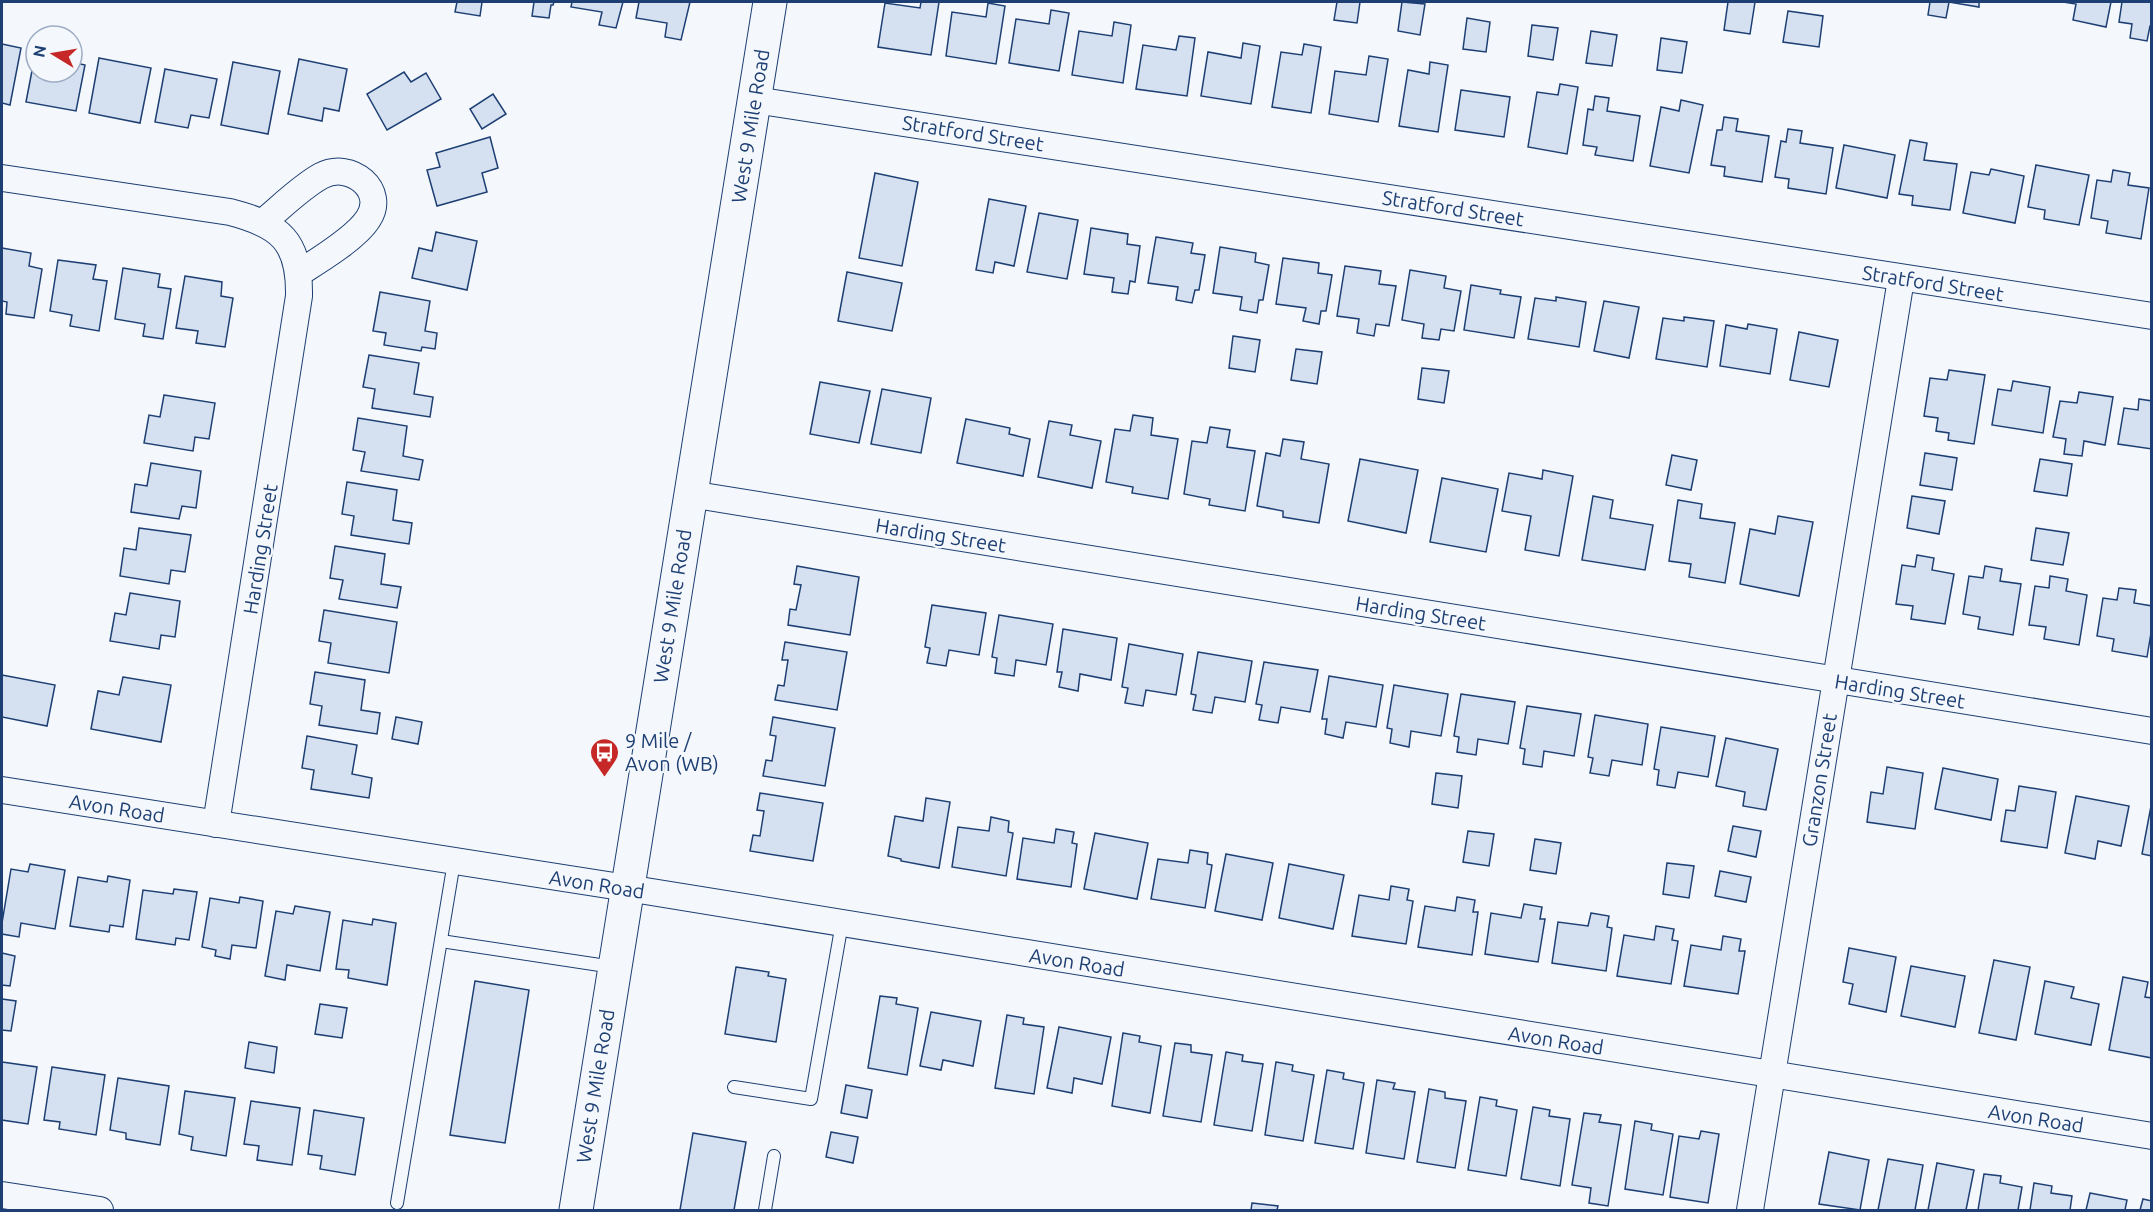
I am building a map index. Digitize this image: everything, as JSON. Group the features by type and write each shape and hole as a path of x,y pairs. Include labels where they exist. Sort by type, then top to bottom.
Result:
{"main road":[{"name":"West 9 Mile Road","path":"576,1210 770,2"}],"street":[{"name":"Stratford Street","path":"755,100 2151,316"},
{"path":"263,222 321,176 342,172 354,174 363,180 372,194 369,218 352,235 299,273"},
{"name":"Harding Street","path":"2,178 230,212 263,222 280,233 294,255 299,273 294,331 216,824"},
{"name":"Granzon Street","path":"1750,1210 1901,279"},
{"name":"Harding Street","path":"690,494 2151,731"},
{"name":"Avon Road","path":"2,790 627,888 2151,1136"},
{"path":"2,1195 100,1210"}],"lane":[{"path":"397,1203 454,862"},
{"path":"734,1087 811,1099 842,923"},
{"path":"441,941 614,967"},
{"path":"765,1210 774,1156"}],"building":[{"path":"457,2 482,2 480,16 455,12"},
{"path":"534,2 554,2 551,5 549,18 532,16"},
{"path":"572,2 623,2 616,28 599,25 602,12 571,7"},
{"path":"639,2 690,2 681,40 665,37 667,23 636,18"},
{"path":"921,2 939,2 931,55 878,47 885,3 920,8"},
{"path":"1337,2 1360,2 1357,23 1334,20"},
{"path":"1402,2 1425,4 1420,35 1398,31"},
{"path":"1728,2 1755,2 1750,34 1724,30"},
{"path":"1930,2 1949,2 1946,18 1928,15"},
{"path":"1949,2 1979,2 1979,7"},
{"path":"2063,2 2111,2 2106,27 2073,20 2076,4"},
{"path":"2122,2 2152,2 2152,26 2150,26 2147,41 2130,38 2132,24 2119,22"},
{"path":"988,3 1005,6 996,64 946,56 952,12 986,17"},
{"path":"1051,10 1069,13 1059,71 1009,63 1016,19 1049,24"},
{"path":"1788,11 1823,16 1819,47 1783,42"},
{"path":"1467,18 1490,22 1486,52 1463,49"},
{"path":"1114,22 1131,25 1123,83 1072,75 1079,31 1112,36"},
{"path":"1532,25 1558,28 1553,60 1528,56"},
{"path":"1591,31 1617,35 1612,66 1586,63"},
{"path":"1179,36 1195,38 1187,96 1136,89 1143,45 1176,50"},
{"path":"1661,38 1687,42 1682,73 1657,70"},
{"path":"1243,43 1260,46 1251,104 1201,96 1208,52 1241,58"},
{"path":"2,44 21,48 10,105 2,103"},
{"path":"1304,44 1321,47 1311,113 1272,107 1281,52 1302,55"},
{"path":"1369,56 1388,59 1378,122 1329,114 1335,71 1366,75"},
{"path":"99,58 151,68 140,123 89,113"},
{"path":"299,59 347,69 339,111 324,108 322,121 288,114"},
{"path":"233,62 280,71 268,134 221,125"},
{"path":"1430,62 1448,65 1438,132 1399,126 1408,70 1429,74"},
{"path":"165,69 217,79 209,118 191,115 188,128 155,122"},
{"path":"404,72 411,82 426,73 441,99 387,130 367,94"},
{"path":"29,84 81,84 76,111 26,102"},
{"path":"1560,84 1578,87 1567,154 1528,147 1537,92 1558,95"},
{"path":"1461,90 1510,97 1504,137 1455,130"},
{"path":"493,94 506,114 482,129 470,109"},
{"path":"1595,96 1609,98 1607,111 1640,116 1633,161 1595,155 1597,147 1583,145 1588,109 1593,110"},
{"path":"1681,100 1703,105 1689,173 1650,166 1661,107 1679,111"},
{"path":"1724,117 1738,119 1736,131 1769,136 1762,182 1724,176 1725,167 1711,165 1717,130 1722,130"},
{"path":"1788,129 1802,131 1800,143 1833,148 1826,194 1788,188 1789,179 1775,177 1781,141 1786,142"},
{"path":"490,137 498,168 482,173 487,192 437,206 427,170 440,167 436,153"},
{"path":"1910,140 1927,143 1924,160 1957,164 1950,210 1912,205 1913,196 1899,194"},
{"path":"1844,145 1895,155 1887,198 1836,188"},
{"path":"2036,165 2089,175 2079,225 2044,219 2045,210 2028,207"},
{"path":"1991,169 2024,176 2015,223 1963,213 1971,172 1989,175"},
{"path":"2113,170 2130,173 2128,185 2149,188 2141,239 2106,233 2108,221 2091,218 2097,180 2111,182"},
{"path":"875,173 918,182 902,266 859,258"},
{"path":"989,199 1026,206 1014,266 995,262 993,273 976,270"},
{"path":"1039,213 1078,220 1067,279 1027,272"},
{"path":"1091,228 1128,234 1127,244 1140,246 1135,282 1130,281 1128,294 1112,292 1114,278 1084,274"},
{"path":"436,232 477,241 467,290 412,278 419,248 432,251"},
{"path":"1156,237 1193,243 1191,253 1205,255 1199,290 1195,290 1192,303 1176,300 1178,287 1148,283"},
{"path":"1220,247 1256,253 1255,262 1269,265 1263,300 1259,300 1257,313 1240,310 1242,297 1213,293"},
{"path":"2,248 31,253 29,266 42,269 34,318 6,314 7,302 2,301"},
{"path":"1283,258 1319,263 1318,273 1332,275 1326,311 1321,311 1319,324 1303,321 1306,308 1276,304"},
{"path":"58,260 96,265 93,279 107,281 99,331 70,326 72,315 50,311"},
{"path":"1345,266 1381,271 1379,284 1396,286 1389,326 1376,324 1374,336 1357,333 1359,319 1337,316"},
{"path":"123,268 160,274 158,287 171,289 163,339 143,336 145,324 115,319"},
{"path":"1410,270 1446,276 1444,288 1461,291 1454,331 1441,329 1439,340 1422,338 1424,324 1402,320"},
{"path":"847,272 902,283 892,331 838,321"},
{"path":"185,276 222,282 221,296 233,298 225,347 196,343 198,331 176,328"},
{"path":"1471,285 1501,290 1500,294 1521,297 1514,338 1464,330"},
{"path":"380,292 430,301 425,331 437,333 435,349 422,347 421,351 384,345 386,333 373,331"},
{"path":"1556,297 1586,302 1579,347 1528,339 1535,298 1556,301"},
{"path":"1604,301 1639,307 1629,358 1594,351"},
{"path":"1684,317 1714,321 1707,367 1656,359 1663,318 1684,321"},
{"path":"1748,324 1777,329 1770,374 1720,366 1726,325 1747,329"},
{"path":"1799,332 1838,340 1829,387 1790,380"},
{"path":"1233,336 1260,340 1255,372 1229,368"},
{"path":"1296,349 1322,352 1317,384 1291,380"},
{"path":"369,355 419,363 414,394 433,397 430,417 372,408 375,389 363,387"},
{"path":"1422,368 1449,371 1444,403 1418,399"},
{"path":"1949,370 1985,375 1974,444 1948,440 1949,433 1936,431 1938,418 1924,416 1930,378 1947,380"},
{"path":"2013,381 2050,387 2043,433 1992,425 1998,389 2011,391"},
{"path":"820,382 870,391 859,443 810,434"},
{"path":"882,389 931,398 921,453 871,444"},
{"path":"2079,392 2113,397 2105,445 2084,441 2082,456 2064,454 2066,439 2053,437 2060,401 2077,403"},
{"path":"164,395 215,403 209,439 195,437 193,451 144,443 149,415 160,417"},
{"path":"2139,399 2152,401 2152,449 2118,444 2124,408 2138,410"},
{"path":"1133,415 1153,418 1151,435 1178,439 1168,499 1132,493 1133,487 1106,482 1115,429 1130,431"},
{"path":"358,418 407,426 403,456 423,460 419,480 361,471 365,452 353,450"},
{"path":"966,419 1010,428 1009,434 1030,439 1023,476 957,463"},
{"path":"1049,421 1072,425 1070,435 1101,441 1092,488 1038,477"},
{"path":"1210,427 1230,430 1227,447 1255,451 1245,511 1209,505 1210,499 1184,494 1192,441 1207,443"},
{"path":"1283,439 1304,442 1301,459 1329,464 1319,523 1283,517 1283,511 1257,506 1266,453 1280,456"},
{"path":"1925,453 1957,458 1952,490 1920,485"},
{"path":"1672,455 1697,460 1691,490 1666,485"},
{"path":"1360,459 1418,470 1406,533 1348,521"},
{"path":"2040,459 2072,464 2067,496 2034,491"},
{"path":"151,463 201,471 196,508 182,506 179,519 131,512 135,484 147,486"},
{"path":"1543,470 1573,476 1559,556 1525,550 1531,516 1502,511 1509,473 1542,479"},
{"path":"1442,478 1498,489 1486,552 1430,542"},
{"path":"347,482 397,490 393,520 412,523 409,544 351,535 354,516 342,514"},
{"path":"1593,496 1613,500 1610,518 1653,525 1645,570 1582,560"},
{"path":"1912,496 1945,501 1939,534 1907,528"},
{"path":"1678,500 1702,504 1700,518 1735,523 1725,583 1689,577 1691,564 1669,561"},
{"path":"1778,516 1813,522 1799,596 1740,584 1750,529 1775,534"},
{"path":"139,528 191,535 185,572 171,570 169,584 120,576 124,548 136,550"},
{"path":"2036,528 2069,533 2063,565 2031,560"},
{"path":"335,546 385,554 381,584 401,587 397,608 339,599 343,580 330,578"},
{"path":"1917,555 1934,558 1932,570 1954,574 1945,624 1911,619 1913,606 1896,604 1902,565 1915,567"},
{"path":"797,566 859,577 850,635 788,625 790,609 796,610 801,585 794,584"},
{"path":"1985,566 2002,569 2000,581 2021,584 2013,635 1978,629 1980,617 1963,614 1969,576 1983,578"},
{"path":"2050,576 2068,579 2066,591 2087,595 2079,645 2044,639 2046,627 2029,625 2035,586 2049,588"},
{"path":"2119,588 2136,590 2134,603 2152,606 2152,627 2147,657 2112,651 2114,639 2097,636 2103,598 2117,600"},
{"path":"130,593 180,601 175,637 161,635 159,649 110,641 115,613 126,615"},
{"path":"932,605 986,613 979,655 949,650 946,666 927,663 930,648 925,647"},
{"path":"324,610 397,622 389,673 328,663 331,643 319,641"},
{"path":"999,615 1053,624 1046,665 1016,660 1014,676 995,673 997,658 992,657"},
{"path":"1063,629 1117,638 1111,680 1080,674 1078,691 1059,687 1062,672 1057,672"},
{"path":"785,642 847,652 837,710 775,700 778,685 784,686 788,660 782,660"},
{"path":"1129,644 1183,654 1176,695 1146,690 1143,706 1125,703 1128,688 1122,687"},
{"path":"1198,652 1252,661 1245,702 1215,697 1212,713 1193,710 1196,695 1191,694"},
{"path":"1264,662 1318,670 1310,712 1281,707 1278,723 1259,720 1262,705 1256,704"},
{"path":"315,672 365,680 361,710 380,713 377,734 319,725 322,706 310,704"},
{"path":"2,675 55,685 47,726 2,717"},
{"path":"1329,676 1383,685 1376,727 1346,722 1343,738 1325,734 1327,719 1322,719"},
{"path":"123,677 171,685 161,742 91,729 98,691 119,695"},
{"path":"1394,685 1448,694 1441,736 1411,731 1409,747 1390,743 1392,729 1387,728"},
{"path":"1461,694 1515,702 1508,744 1478,739 1476,755 1457,752 1459,737 1454,736"},
{"path":"1527,706 1581,714 1574,756 1544,751 1542,767 1523,764 1525,749 1520,748"},
{"path":"1595,715 1648,724 1642,765 1612,760 1609,776 1590,773 1593,758 1588,757"},
{"path":"396,717 422,722 418,744 392,739"},
{"path":"773,717 835,728 825,786 763,776 766,760 772,761 776,736 770,735"},
{"path":"1661,727 1715,736 1708,777 1678,772 1675,788 1657,785 1659,770 1654,769"},
{"path":"307,736 357,745 352,774 372,778 369,798 311,789 314,770 302,768"},
{"path":"1726,738 1778,749 1766,810 1743,806 1745,792 1716,786"},
{"path":"1887,767 1923,773 1915,829 1867,822 1871,792 1883,794"},
{"path":"1943,768 1998,779 1991,820 1935,809"},
{"path":"1436,773 1462,776 1458,808 1432,804"},
{"path":"2019,786 2056,792 2047,848 2001,841 2006,810 2015,811"},
{"path":"760,793 823,803 813,861 750,851 753,835 760,836 764,811 757,810"},
{"path":"2076,796 2129,806 2121,846 2098,841 2095,859 2065,853"},
{"path":"926,798 950,802 939,868 901,861 901,859 888,856 895,816 923,821"},
{"path":"2152,806 2152,856 2142,854"},
{"path":"991,817 1009,821 1008,832 1013,833 1006,876 952,867 958,827 989,831"},
{"path":"1733,826 1761,831 1756,857 1728,851"},
{"path":"1056,829 1074,832 1072,843 1077,844 1071,887 1017,879 1023,838 1054,843"},
{"path":"1468,831 1494,834 1489,866 1463,862"},
{"path":"1095,833 1148,843 1137,899 1084,889"},
{"path":"1535,839 1561,843 1556,874 1530,870"},
{"path":"1190,850 1208,853 1207,864 1212,865 1205,908 1151,899 1158,859 1188,863"},
{"path":"1226,854 1273,863 1262,920 1215,911"},
{"path":"1667,863 1694,866 1689,898 1663,894"},
{"path":"30,864 65,870 55,929 21,923 19,937 2,934 11,869 28,872"},
{"path":"1289,864 1344,875 1333,929 1279,918"},
{"path":"1720,871 1751,877 1746,902 1715,896"},
{"path":"108,876 130,880 123,927 110,925 109,932 70,926 78,877 107,882"},
{"path":"1391,886 1409,889 1407,900 1413,901 1406,944 1352,936 1359,895 1389,900"},
{"path":"174,889 197,892 189,940 176,938 175,945 136,939 143,890 173,894"},
{"path":"240,897 263,901 256,948 232,945 230,959 215,956 216,950 202,947 210,898 239,903"},
{"path":"1457,897 1475,900 1473,912 1478,912 1472,955 1418,947 1425,906 1455,911"},
{"path":"1524,904 1542,907 1540,919 1545,919 1538,962 1485,954 1491,913 1521,918"},
{"path":"295,906 330,912 320,971 287,965 285,980 265,976 276,911 293,914"},
{"path":"1591,913 1609,916 1607,927 1612,928 1606,971 1552,963 1558,922 1588,926"},
{"path":"373,919 396,923 387,985 348,978 349,970 336,969 343,920 372,925"},
{"path":"1656,926 1674,929 1672,940 1678,941 1671,984 1617,976 1624,935 1654,940"},
{"path":"1723,936 1741,939 1739,951 1745,951 1738,994 1684,986 1691,945 1721,950"},
{"path":"1849,948 1896,957 1886,1012 1849,1004 1853,984 1843,982"},
{"path":"2,953 15,956 10,986 2,985"},
{"path":"1994,960 2030,967 2016,1040 1979,1033"},
{"path":"1911,966 1965,976 1955,1027 1901,1016"},
{"path":"736,967 769,972 768,976 786,979 776,1042 725,1034"},
{"path":"2123,977 2148,982 2145,997 2152,998 2152,1058 2109,1050"},
{"path":"475,981 529,990 505,1143 450,1135"},
{"path":"2045,981 2074,987 2071,998 2099,1004 2091,1045 2035,1034"},
{"path":"880,996 897,998 896,1004 918,1008 907,1075 868,1068"},
{"path":"2,999 16,1001 11,1031 2,1030"},
{"path":"320,1004 347,1008 342,1038 315,1034"},
{"path":"931,1012 981,1021 973,1066 943,1060 941,1070 920,1066"},
{"path":"1007,1015 1024,1018 1023,1024 1044,1027 1034,1094 995,1088"},
{"path":"1059,1027 1111,1037 1102,1084 1074,1078 1072,1093 1047,1088"},
{"path":"1123,1033 1140,1036 1139,1042 1161,1046 1150,1113 1112,1106"},
{"path":"249,1042 277,1047 274,1073 245,1068"},
{"path":"1175,1043 1191,1045 1191,1052 1212,1055 1201,1122 1163,1116"},
{"path":"1226,1052 1243,1055 1242,1061 1263,1064 1252,1131 1214,1125"},
{"path":"2,1062 37,1067 28,1124 2,1120"},
{"path":"1276,1062 1293,1065 1292,1071 1314,1075 1303,1141 1265,1135"},
{"path":"52,1067 105,1075 96,1135 59,1129 60,1122 44,1120"},
{"path":"1327,1070 1344,1073 1343,1079 1364,1083 1353,1149 1315,1143"},
{"path":"118,1078 169,1086 160,1145 126,1139 126,1133 110,1130"},
{"path":"1377,1080 1395,1083 1393,1089 1415,1092 1404,1159 1366,1153"},
{"path":"846,1085 872,1090 867,1118 841,1113"},
{"path":"1429,1089 1445,1092 1445,1098 1466,1101 1455,1168 1417,1162"},
{"path":"185,1091 235,1098 226,1156 191,1150 193,1137 179,1134"},
{"path":"1480,1097 1497,1100 1496,1106 1517,1110 1506,1176 1468,1170"},
{"path":"251,1101 300,1108 292,1165 257,1160 259,1146 244,1144"},
{"path":"1533,1107 1550,1110 1549,1116 1570,1119 1560,1186 1521,1179"},
{"path":"314,1110 364,1118 355,1175 320,1169 322,1156 308,1154"},
{"path":"1584,1113 1601,1115 1599,1122 1621,1125 1608,1206 1589,1203 1591,1188 1572,1185"},
{"path":"1635,1121 1652,1124 1651,1130 1673,1134 1663,1195 1625,1189"},
{"path":"1701,1131 1719,1134 1708,1203 1670,1197 1679,1136 1699,1139"},
{"path":"831,1132 858,1137 853,1163 826,1157"},
{"path":"693,1133 746,1142 734,1210 680,1210"},
{"path":"1829,1152 1869,1160 1860,1210 1819,1204"},
{"path":"1888,1159 1923,1165 1915,1210 1878,1210"},
{"path":"1937,1163 1974,1170 1966,1210 1928,1210"},
{"path":"1984,1174 2001,1176 2000,1183 2022,1187 2018,1210 1978,1210"},
{"path":"2034,1183 2052,1186 2051,1193 2072,1196 2070,1210 2030,1210"},
{"path":"2090,1193 2127,1200 2125,1210 2086,1210"},
{"path":"2143,1199 2152,1201 2152,1210 2140,1210"},
{"path":"1252,1203 1278,1206 1277,1210 1251,1210"}],"place":[{"name":"9 Mile / Avon (WB)","path":"604,778"}]}
